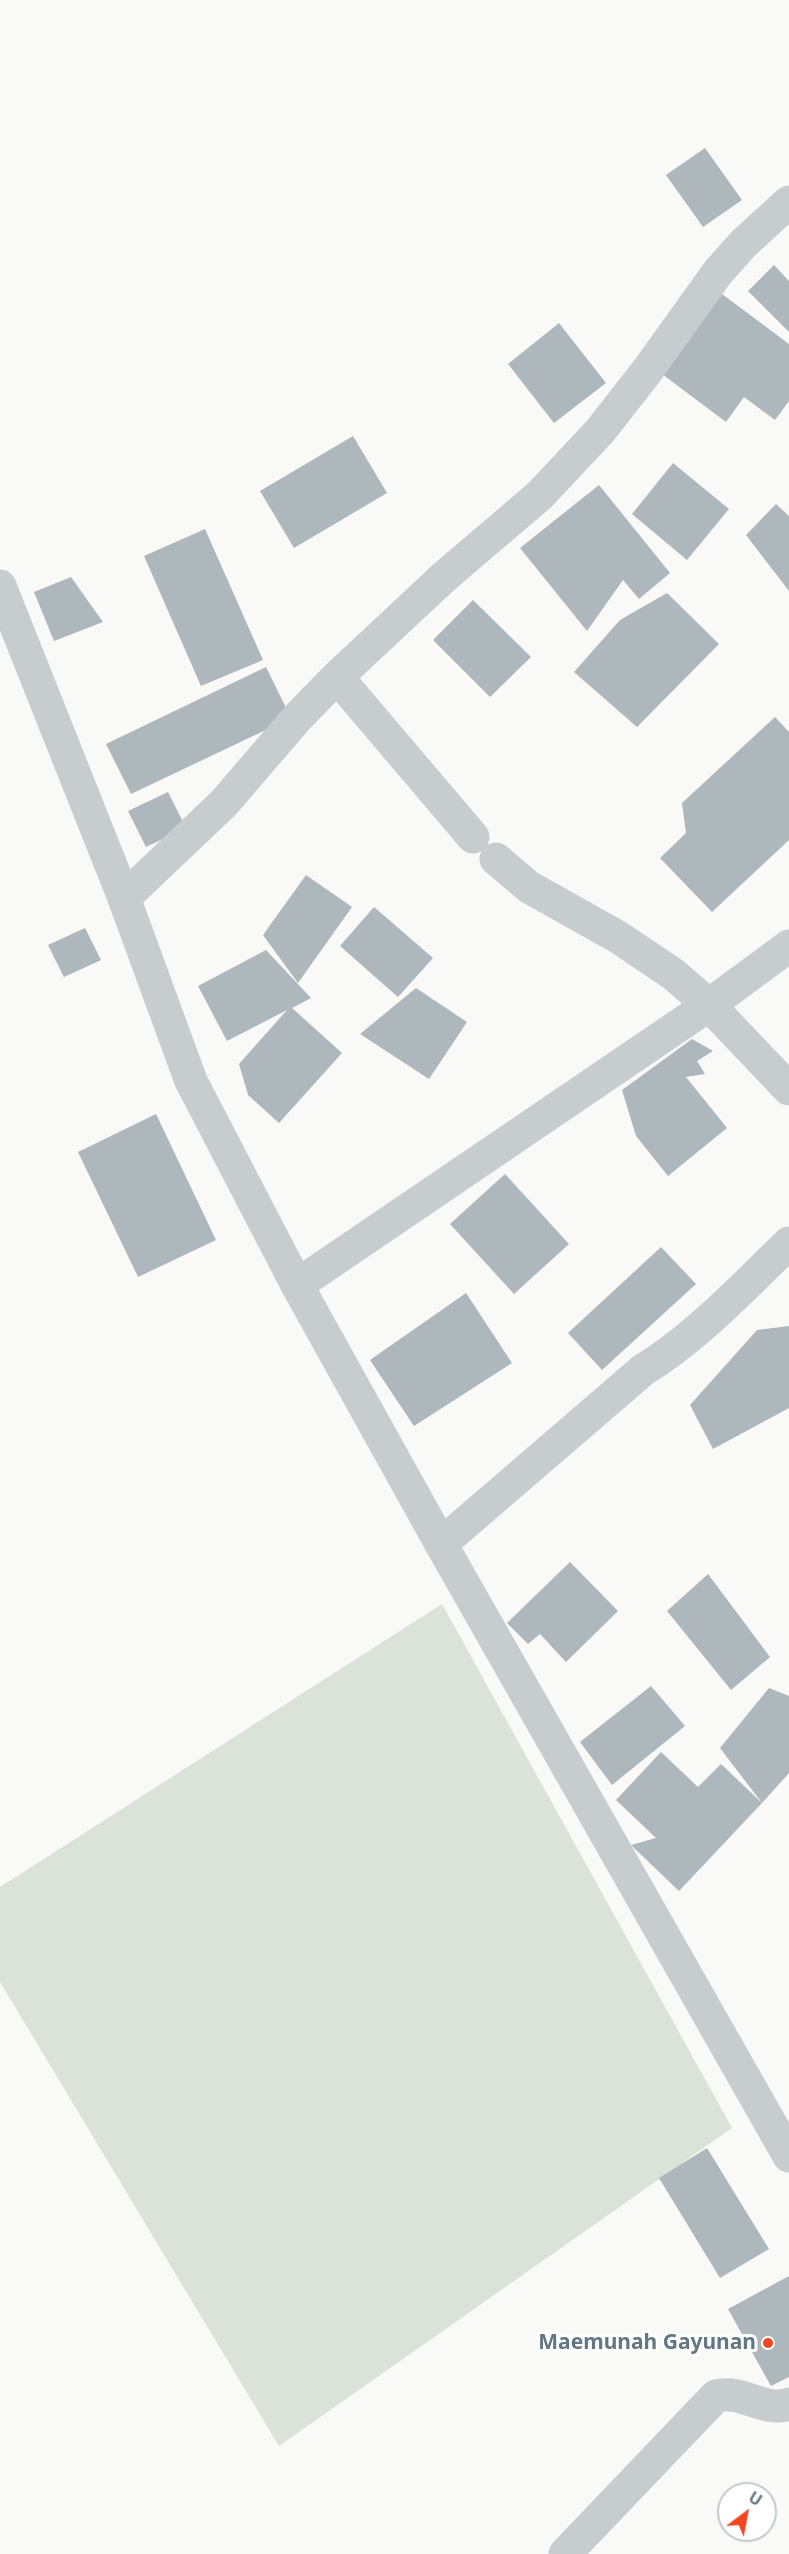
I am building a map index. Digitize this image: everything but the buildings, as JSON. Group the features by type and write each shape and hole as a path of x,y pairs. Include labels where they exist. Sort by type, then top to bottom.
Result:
{"street":[{"path":"124,898 224,803 297,718 338,676 444,577 540,495 600,431 647,371 718,272 744,243 789,202"},
{"path":"0,586 124,898 191,1082 297,1285 441,1544 789,2156"},
{"path":"338,676 485,848 529,887 618,937 673,975 709,1005 789,1089"},
{"path":"297,1285 709,1005 789,946"},
{"path":"441,1544 643,1370 664,1357 733,1297 789,1243"},
{"path":"565,2554 716,2396 726,2393 737,2395 774,2408 789,2404"}],"shaded area":[{"path":"442,1604 732,2128 279,2446 0,1982 0,1887"}],"place":[{"name":"Maemunah Gayunan","path":"768,2343"}]}
